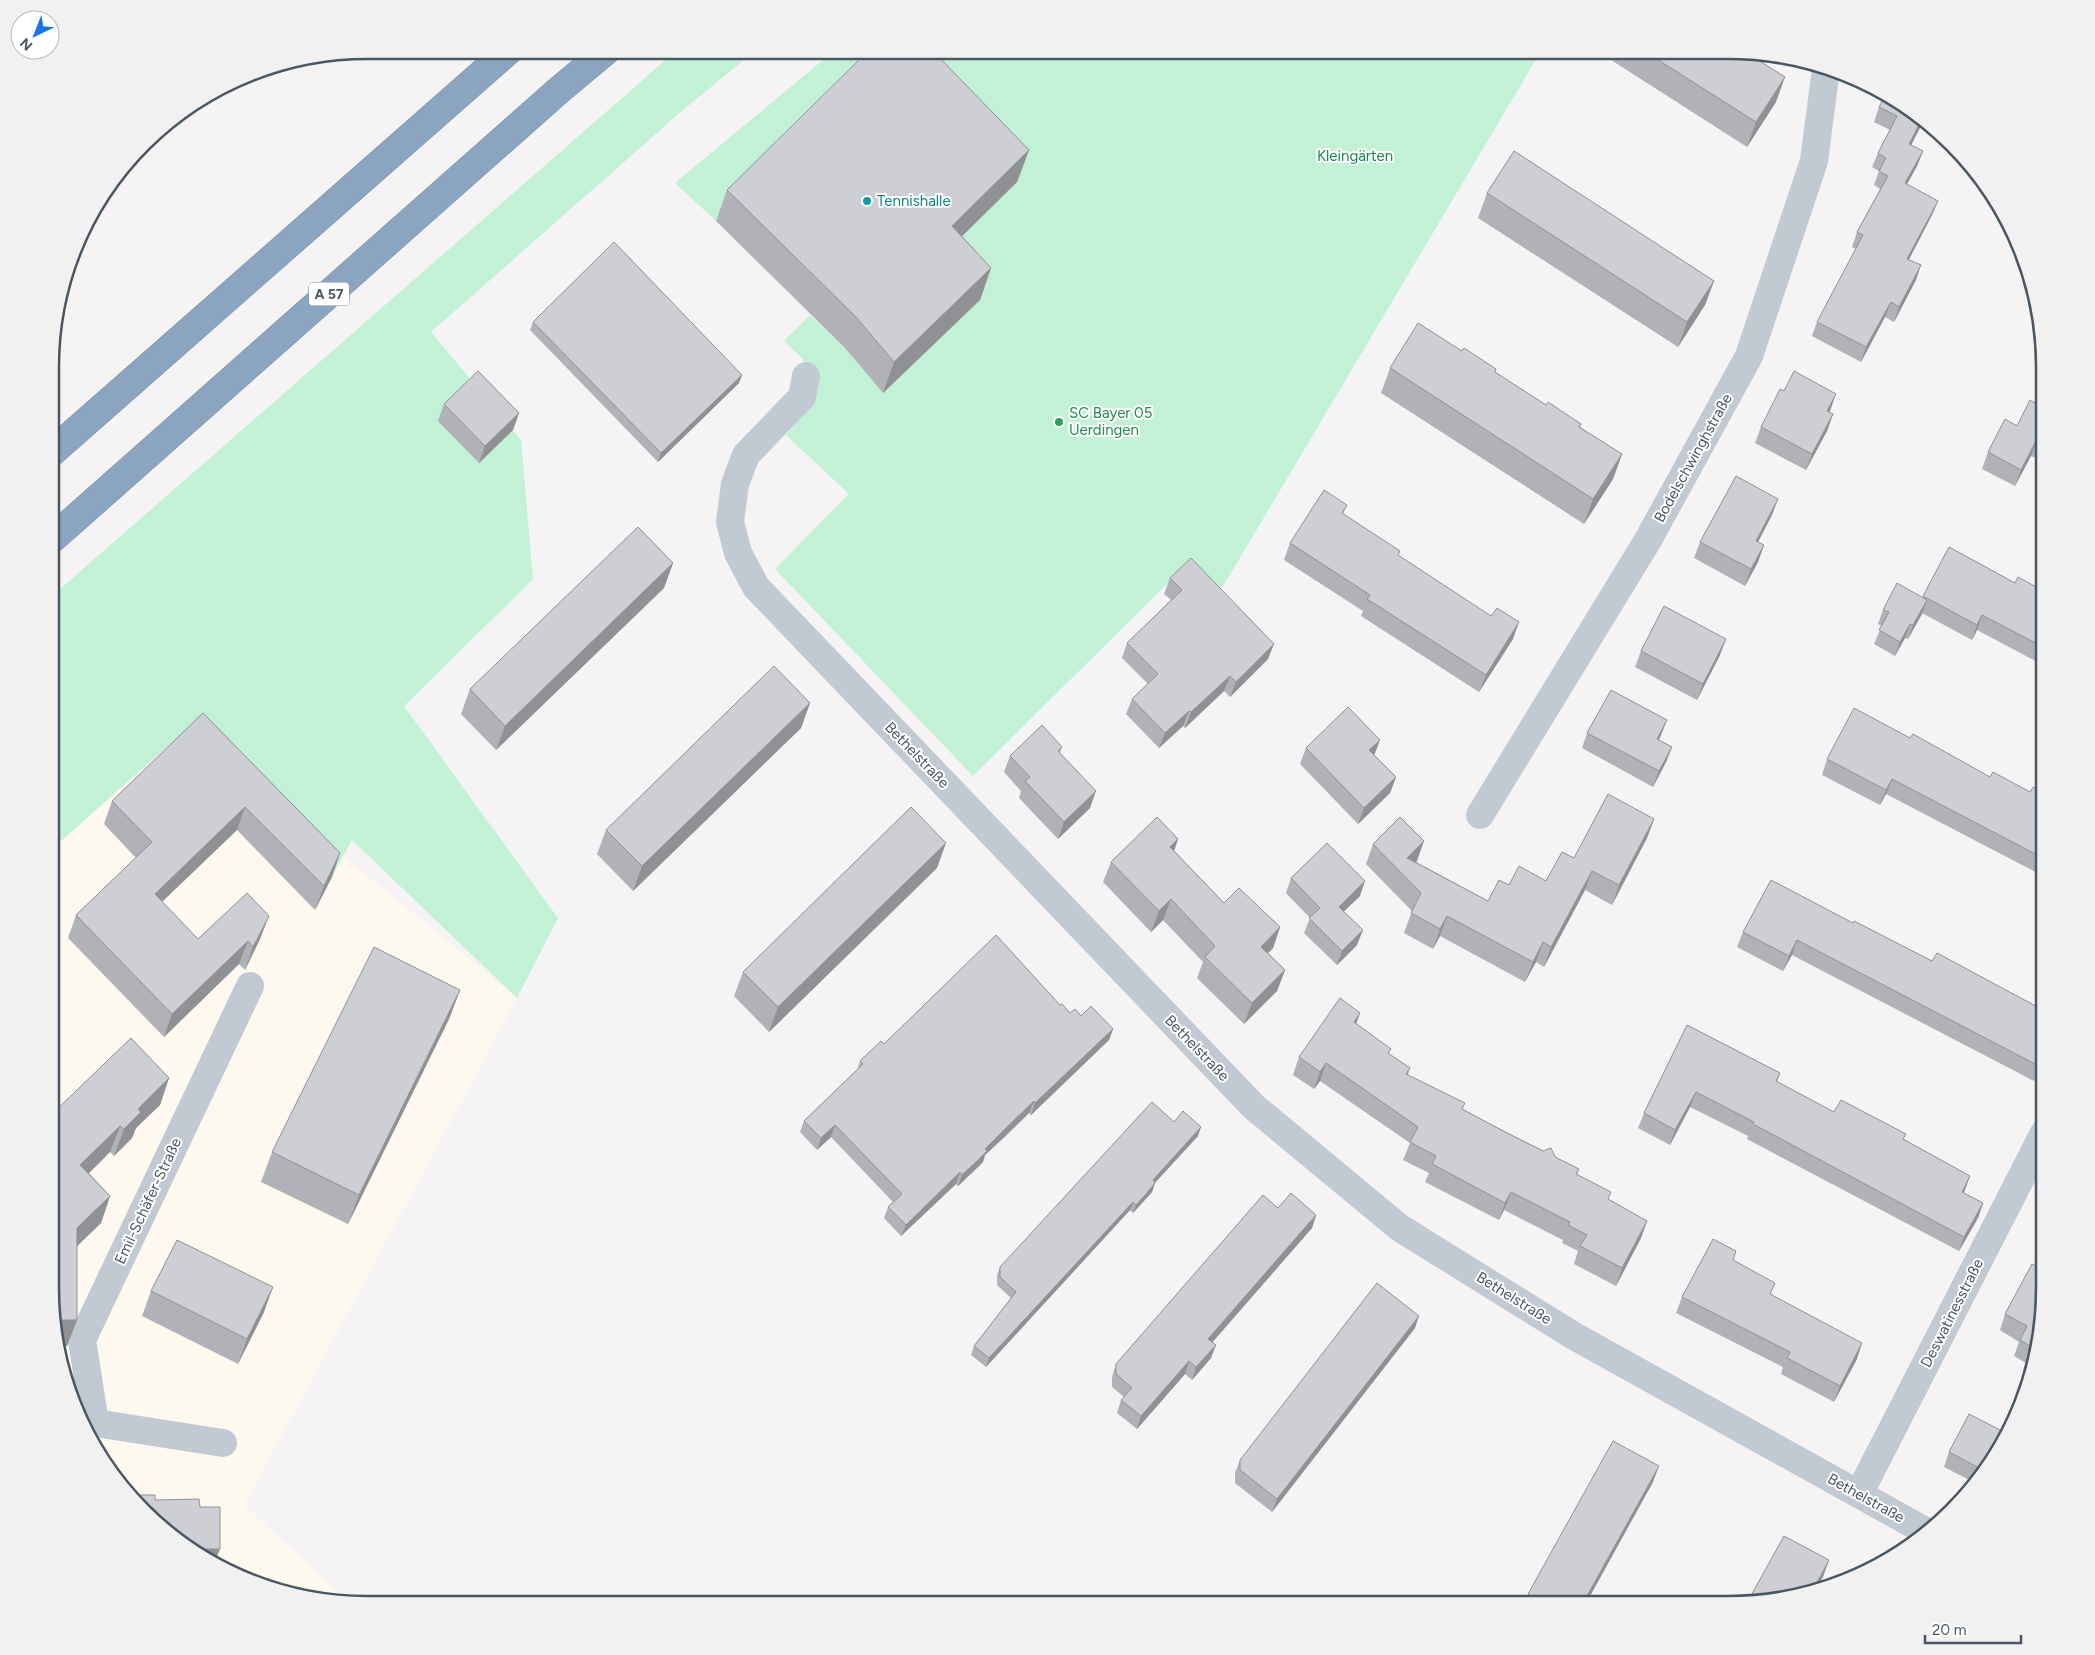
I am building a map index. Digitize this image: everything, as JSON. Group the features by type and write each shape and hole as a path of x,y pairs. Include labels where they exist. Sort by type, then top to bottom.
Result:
{"highway":[{"path":"59,446 499,59"},
{"name":"A 57","path":"59,534 595,59"}],"street":[{"name":"Bodelschwinghstraße","path":"1480,815 1648,540 1749,356 1814,161 1825,74"},
{"name":"Bethelstraße","path":"806,376 802,397 746,455 736,484 730,522 738,553 756,587 1254,1107 1400,1228 1574,1336 1921,1529"},
{"name":"Emil-Schäfer-Straße","path":"88,1419 82,1340 250,986"},
{"name":"Deswatinesstraße","path":"1859,1494 2036,1149"},
{"name":"Emil-Schäfer-Straße","path":"90,1424 222,1443"}],"shaded area":[{"path":"187,729 517,998 244,1505 342,1596 306,1590 267,1580 230,1565 179,1533 149,1506 122,1476 90,1425 75,1388 65,1349 59,1309 59,843"}],"green space":[{"path":"667,59 745,59 683,110 431,332 521,440 533,579 404,706 558,918 517,998 352,840 333,874 187,729 59,843 59,590"},
{"path":"824,59 880,59 716,221 675,183"},
{"name":"SC Bayer 05 Uerdingen","path":"891,59 1536,59 1222,588 1185,566 973,776 775,569 849,494 786,435 809,408 813,379 802,358 784,341 810,315 845,348 883,393"}],"building":[{"name":"Tennishalle","path":"860,59 941,59 1029,150 952,226 991,268 894,362 856,317 727,190"},
{"path":"1657,59 1758,60 1785,77 1756,122"},
{"path":"1883,100 1919,125 1909,144 1923,151 1905,183 1938,201 1907,259 1921,265 1899,307 1891,302 1866,347 1817,322 1863,235 1857,232 1888,176 1879,171 1886,158 1878,153 1897,116 1879,107"},
{"path":"1514,151 1714,281 1687,322 1487,193"},
{"path":"614,242 742,375 661,453 533,322"},
{"path":"1418,323 1462,351 1464,348 1496,369 1495,372 1546,405 1548,402 1581,424 1579,427 1622,454 1593,499 1390,368"},
{"path":"478,371 519,413 485,446 444,404"},
{"path":"1794,371 1836,394 1827,411 1833,414 1812,454 1761,427 1780,389 1784,391"},
{"path":"2030,400 2035,403 2036,401 2036,441 2021,470 1988,452 2005,419 2017,426"},
{"path":"1736,476 1778,499 1756,541 1764,545 1751,569 1700,542"},
{"path":"1324,490 1347,505 1342,513 1400,551 1398,555 1491,616 1497,608 1519,622 1486,675 1367,599 1370,595 1290,543"},
{"path":"638,527 673,563 505,726 470,689"},
{"path":"1949,547 2015,583 2018,577 2036,587 2036,643 1982,615 1977,625 1923,596"},
{"path":"1191,558 1274,644 1236,682 1230,676 1165,733 1132,699 1158,674 1127,643 1182,590 1170,578"},
{"path":"1897,583 1927,600 1913,625 1910,624 1900,642 1879,630 1889,612 1883,610"},
{"path":"1664,606 1726,639 1703,684 1641,651"},
{"path":"774,666 810,703 642,866 606,830"},
{"path":"1611,690 1667,720 1657,739 1672,747 1659,771 1587,733"},
{"path":"1348,707 1380,740 1369,750 1396,777 1364,808 1306,748"},
{"path":"1854,708 1910,738 1913,734 1990,777 1993,772 2030,792 2033,787 2036,788 2036,854 1892,779 1886,790 1827,759"},
{"path":"203,713 340,853 324,886 245,807 155,894 198,939 247,893 269,916 253,947 248,941 172,1014 76,915 152,842 112,801"},
{"path":"1042,725 1062,747 1058,751 1096,791 1064,822 1025,781 1030,777 1010,756"},
{"path":"1608,794 1654,819 1619,885 1592,871 1551,947 1543,942 1533,962 1447,916 1440,929 1411,913 1421,893 1373,844 1400,817 1424,841 1407,858 1488,901 1499,880 1509,885 1519,866 1546,881 1562,852 1574,858"},
{"path":"911,807 946,843 778,1007 743,972"},
{"path":"1157,817 1178,839 1170,847 1224,903 1239,888 1280,927 1261,947 1285,970 1252,1003 1205,957 1215,946 1171,899 1159,911 1111,862"},
{"path":"1327,843 1365,881 1339,907 1363,930 1342,951 1309,918 1320,908 1291,878"},
{"path":"1771,880 1853,923 1854,921 1932,961 1937,953 2036,1006 2036,1064 1797,940 1789,956 1743,932"},
{"path":"996,935 1060,1005 1062,1004 1070,1013 1075,1009 1081,1016 1091,1006 1113,1029 1009,1125 985,1149 987,1151 977,1161 962,1175 960,1172 906,1225 888,1207 902,1194 835,1125 821,1138 804,1121 863,1064 860,1061 881,1041 884,1044"},
{"path":"374,947 460,990 359,1195 272,1152"},
{"path":"1340,998 1360,1013 1354,1022 1391,1049 1388,1053 1410,1068 1406,1074 1465,1103 1462,1109 1507,1133 1543,1151 1551,1148 1555,1157 1579,1169 1576,1174 1611,1192 1608,1199 1647,1221 1622,1268 1580,1246 1587,1235 1568,1225 1570,1222 1511,1192 1505,1203 1432,1164 1436,1156 1410,1142 1418,1127 1326,1063 1320,1072 1299,1057"},
{"path":"1687,1025 1780,1073 1776,1081 1834,1112 1841,1100 1906,1134 1903,1139 1970,1176 1962,1192 1983,1203 1964,1237 1696,1092 1675,1130 1644,1113"},
{"path":"131,1038 169,1078 138,1109 141,1112 124,1129 120,1126 80,1165 110,1196 77,1228 77,1320 60,1320 59,1309 59,1107"},
{"path":"1152,1102 1174,1122 1183,1111 1201,1127 1153,1180 1155,1183 1136,1205 1133,1202 989,1358 974,1346 1016,1292 1000,1277 1000,1267"},
{"path":"1291,1193 1316,1215 1208,1339 1216,1345 1196,1367 1189,1361 1141,1416 1121,1400 1132,1388 1116,1374 1116,1364 1263,1195 1278,1208"},
{"path":"1713,1239 1736,1251 1733,1260 1775,1283 1770,1294 1862,1343 1840,1386 1787,1358 1790,1352 1682,1297"},
{"path":"177,1240 273,1287 247,1339 151,1291"},
{"path":"2032,1264 2036,1266 2036,1309 2031,1346 2020,1340 2027,1326 2005,1314"},
{"path":"1377,1283 1419,1316 1277,1499 1240,1470 1240,1460"},
{"path":"1969,1414 2002,1431 1979,1468 1949,1452"},
{"path":"1613,1441 1659,1466 1587,1596 1531,1596 1528,1594"},
{"path":"139,1495 155,1495 155,1500 199,1499 200,1507 220,1507 220,1549 203,1549 195,1544 164,1520"},
{"path":"1784,1536 1829,1560 1816,1583 1769,1594 1751,1596"}],"place":[{"name":"Tennishalle","path":"867,201"},
{"name":"SC Bayer 05 Uerdingen","path":"1059,422"}],"park label":[{"name":"Kleingärten","path":"1355,156"}]}
